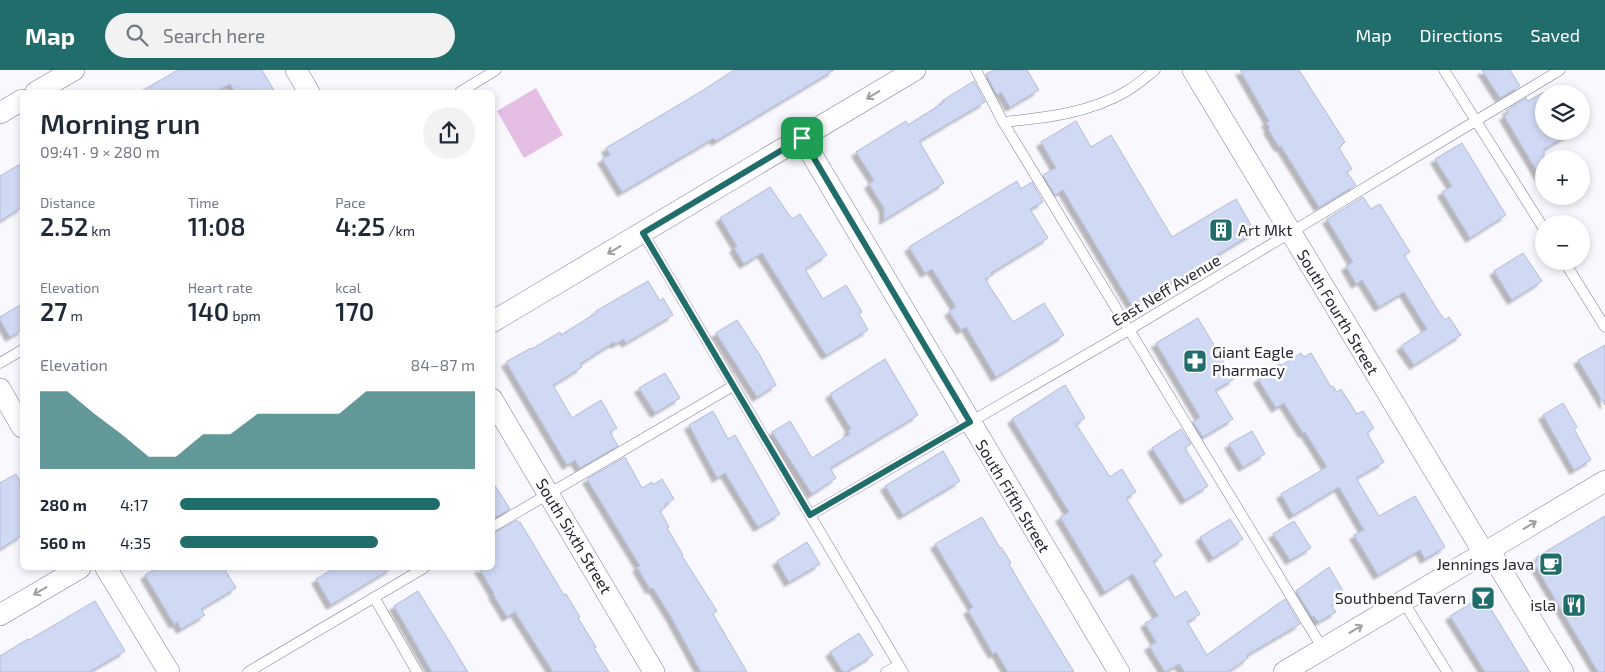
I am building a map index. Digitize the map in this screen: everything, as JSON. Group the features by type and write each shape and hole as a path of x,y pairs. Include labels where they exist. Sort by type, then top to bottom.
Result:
{"street":[{"path":"39,90 74,70"},
{"path":"296,70 308,90"},
{"path":"495,320 915,70"},
{"name":"South Fourth Street","path":"1193,70 1290,233 1486,552 1563,672"},
{"path":"0,113 20,101"},
{"name":"South Fifth Street","path":"802,138 1119,672"},
{"path":"0,390 20,424"},
{"name":"South Sixth Street","path":"495,404 654,672"},
{"path":"1284,672 1605,481"},
{"path":"0,614 77,570"},
{"path":"107,570 168,672"}],"lane":[{"path":"463,90 496,70"},
{"path":"976,70 1003,122 1324,648"},
{"path":"1003,122 1044,118 1087,108 1126,91 1155,70"},
{"path":"1444,70 1535,215"},
{"name":"East Neff Avenue","path":"810,515 1129,330 1560,70"},
{"path":"643,233 901,668 886,672"},
{"path":"1570,270 1605,327"},
{"path":"0,363 20,351"},
{"path":"495,525 733,386"},
{"path":"248,672 421,570"},
{"path":"374,597 417,672"},
{"path":"1403,601 1447,672"}],"shaded area":[{"path":"536,88 563,135 524,158 497,111"}],"building":[{"path":"178,70 262,70 274,90 234,90 230,84 219,90 143,90"},
{"path":"734,70 834,70 716,141 714,138 622,192 602,159 610,155 606,148"},
{"path":"994,70 1027,70 1039,90 1010,107 1001,92 997,95 986,74"},
{"path":"1240,70 1299,70 1345,142 1339,148 1352,169 1347,172 1356,185 1319,207 1281,146 1279,147 1268,129 1270,128 1266,122 1269,121"},
{"path":"1482,70 1510,70 1520,86 1500,98"},
{"path":"974,81 985,102 919,141 944,183 884,220 884,208 869,184 874,180 856,152 906,121 908,125"},
{"path":"1535,97 1535,140 1560,140 1544,150 1535,150 1535,168 1504,116 1508,113 1507,110 1526,98 1528,101"},
{"path":"1076,121 1091,147 1111,135 1172,237 1236,199 1255,232 1132,306 1063,190 1055,195 1043,175 1056,168 1041,142"},
{"path":"1462,143 1506,215 1470,238 1442,192 1452,186 1435,159"},
{"path":"20,164 20,208 0,221 0,176"},
{"path":"1017,181 1021,189 1032,182 1043,202 1030,209 1048,238 991,273 993,275 985,279 1013,322 1044,303 1064,335 996,377 966,327 961,330 949,311 956,307 932,269 925,273 909,247"},
{"path":"770,187 792,219 800,214 827,255 805,269 823,299 846,285 862,312 859,314 868,330 826,355 762,253 744,264 734,248 737,246 720,218"},
{"path":"1363,197 1371,209 1380,204 1410,252 1404,255 1437,309 1445,320 1449,317 1461,335 1414,365 1401,346 1427,329 1404,292 1379,307 1362,280 1356,284 1346,266 1353,262 1327,219"},
{"path":"1523,253 1542,281 1512,300 1494,271"},
{"path":"648,281 660,301 663,298 673,315 626,343 624,339 615,344 614,342 580,364 582,367 553,385 572,418 601,400 617,428 610,432 618,446 580,468 575,460 567,465 506,362 560,332 561,335 596,313 596,311"},
{"path":"20,305 20,331 10,337 0,317"},
{"name":"Giant Eagle Pharmacy","path":"1198,318 1234,379 1215,390 1233,419 1203,437 1193,422 1200,417 1156,343"},
{"path":"737,320 761,357 776,385 757,397 716,333"},
{"path":"1605,345 1605,405 1578,360"},
{"path":"1301,353 1304,357 1311,353 1331,387 1333,386 1337,392 1341,389 1357,414 1363,411 1374,428 1367,433 1384,462 1356,478 1379,516 1415,496 1445,547 1425,559 1420,550 1378,575 1354,535 1364,530 1339,487 1293,515 1281,494 1327,467 1284,403 1276,408 1258,379 1279,364 1282,365"},
{"path":"885,359 918,415 830,468 836,478 812,494 772,432 790,421 812,458 850,434 848,430 851,429 830,394"},
{"path":"665,373 680,398 655,413 639,388"},
{"path":"1065,385 1085,418 1076,424 1110,477 1122,469 1136,492 1126,498 1162,556 1153,561 1175,598 1186,591 1200,614 1187,622 1207,655 1285,599 1300,624 1247,655 1248,658 1228,672 1183,672 1179,664 1165,672 1149,646 1156,642 1145,623 1158,616 1133,574 1105,592 1060,517 1069,512 1012,419"},
{"path":"1563,403 1577,427 1574,429 1591,460 1574,470 1543,415"},
{"path":"713,411 728,439 735,435 780,514 758,527 725,473 717,478 689,425"},
{"path":"1181,429 1191,444 1185,448 1208,486 1185,500 1152,448"},
{"path":"1252,431 1265,454 1243,467 1229,444"},
{"path":"943,451 960,481 903,515 885,486"},
{"path":"625,457 642,488 652,482 653,485 662,479 674,499 665,504 666,507 660,511 669,527 667,528 682,556 717,611 713,614 747,672 701,672 670,615 653,588 650,589 637,567 640,566 587,479"},
{"path":"16,474 20,481 20,536 0,549 0,483"},
{"path":"495,486 510,509 495,517"},
{"path":"1605,516 1605,672 1598,672 1535,565 1537,557"},
{"path":"982,517 1074,672 1008,672 996,652 993,654 968,610 973,607 935,544"},
{"path":"1230,519 1243,539 1213,558 1200,537"},
{"path":"517,520 520,522 564,595 566,594 580,617 578,618 609,672 553,672 515,612 507,617 480,570 495,570 495,532"},
{"path":"1294,521 1311,548 1290,560 1273,534"},
{"path":"807,542 820,564 789,582 777,561"},
{"path":"1329,567 1346,596 1331,605 1336,612 1318,622 1314,616 1312,617 1296,591"},
{"path":"154,570 225,570 236,588 201,609 205,615 181,629 177,622 174,624 145,575"},
{"path":"332,570 389,570 331,605 316,579"},
{"path":"418,591 468,672 432,672 394,606"},
{"path":"1483,596 1529,672 1485,672 1450,616"},
{"path":"95,601 125,651 89,672 0,672 0,656"},
{"path":"859,633 873,655 843,672 830,652"}],"place":[{"name":"Art Mkt","path":"1221,230"},
{"name":"Giant Eagle Pharmacy","path":"1195,361"},
{"name":"Jennings Java","path":"1551,564"},
{"name":"Southbend Tavern","path":"1483,598"},
{"name":"isla","path":"1574,605"}],"route":[{"path":"802,138 970,422 810,515 643,233 802,138"}]}
